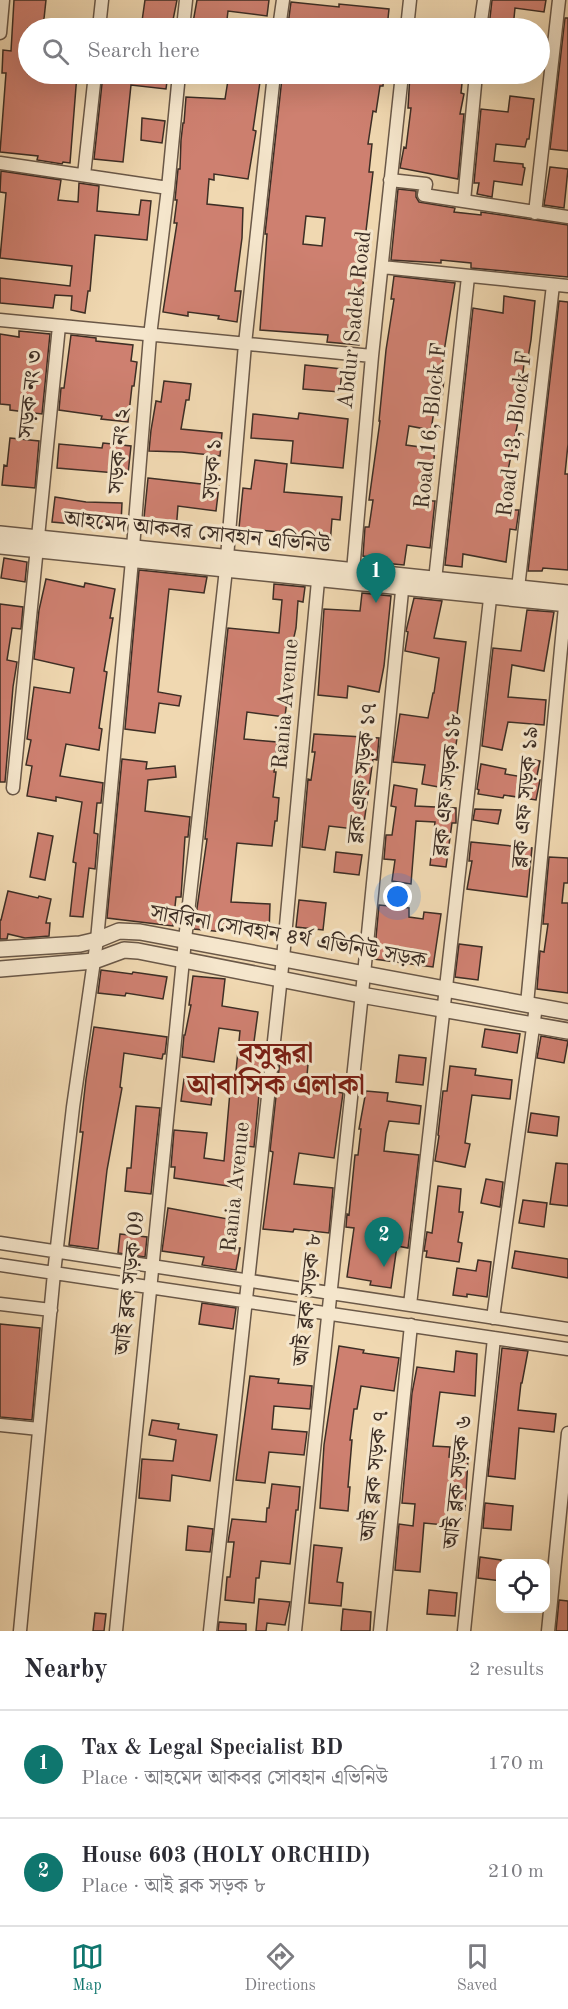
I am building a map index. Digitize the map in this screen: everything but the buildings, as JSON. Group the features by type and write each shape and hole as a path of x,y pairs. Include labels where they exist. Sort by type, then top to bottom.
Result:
{"street":[{"path":"0,33 3,0"},
{"path":"100,18 102,0"},
{"path":"184,18 186,0"},
{"path":"280,18 283,0"},
{"path":"408,18 410,0"},
{"path":"481,18 484,0"},
{"path":"550,80 559,0"},
{"path":"84,175 94,84"},
{"name":"সড়ক নং ২","path":"20,1631 54,1273 97,940 150,336 178,84"},
{"name":"সড়ক ১","path":"185,940 227,564 244,344 273,84"},
{"name":"Abdur Sadek Road","path":"353,571 372,356 401,84"},
{"path":"464,201 475,84"},
{"path":"535,213 550,84"},
{"path":"0,163 168,188"},
{"path":"390,180 426,184 424,195 568,217"},
{"path":"382,267 568,286"},
{"name":"Road 16, Block F","path":"435,580 468,277"},
{"name":"Road 13, Block F","path":"518,588 553,285"},
{"path":"0,320 372,356"},
{"name":"সড়ক নং ৩","path":"14,788 59,326"},
{"name":"আহমেদ আকবর সোবহান এভিনিউ","path":"0,534 37,545"},
{"name":"আহমেদ আকবর সোবহান এভিনিউ","path":"0,546 37,545 567,598"},
{"name":"আহমেদ আকবর সোবহান এভিনিউ","path":"319,573 353,571 403,582 435,580 491,591 518,588 567,598"},
{"name":"Rania Avenue","path":"210,1631 244,1301 281,979 319,573"},
{"name":"ব্লক এফ সড়ক ১৭","path":"364,974 403,582"},
{"name":"ব্লক এফ সড়ক ১৮","path":"410,1305 491,591"},
{"name":"ব্লক এফ সড়ক ১৯","path":"493,1318 534,1025 532,1005 567,598"},
{"name":"সাবরিনা সোবহান ৪র্থ এভিনিউ সড়ক","path":"0,949 80,944 119,931 140,932 568,1012"},
{"name":"আই ব্লক সড়ক 09","path":"116,1631 185,940"},
{"name":"সাবরিনা সোবহান ৪র্থ এভিনিউ সড়ক","path":"0,969 94,961 124,950 138,951 361,995 568,1031"},
{"name":"আই ব্লক সড়ক ৮","path":"295,1631 364,974"},
{"path":"0,1244 568,1329"},
{"path":"0,1265 568,1349"},
{"path":"0,1304 51,1310"},
{"name":"আই ব্লক সড়ক ৭","path":"380,1631 411,1325"},
{"name":"আই ব্লক সড়ক ৬","path":"464,1631 494,1338"},
{"path":"0,1425 39,1429"},
{"path":"548,1631 568,1433"}],"place":[{"name":"Tax & Legal Specialist BD","path":"376,603"},
{"name":"House 603 (HOLY ORCHID)","path":"384,1267"}],"district":[{"name":"বসুন্ধরা আবাসিক এলাকা","path":"276,1071"}]}
